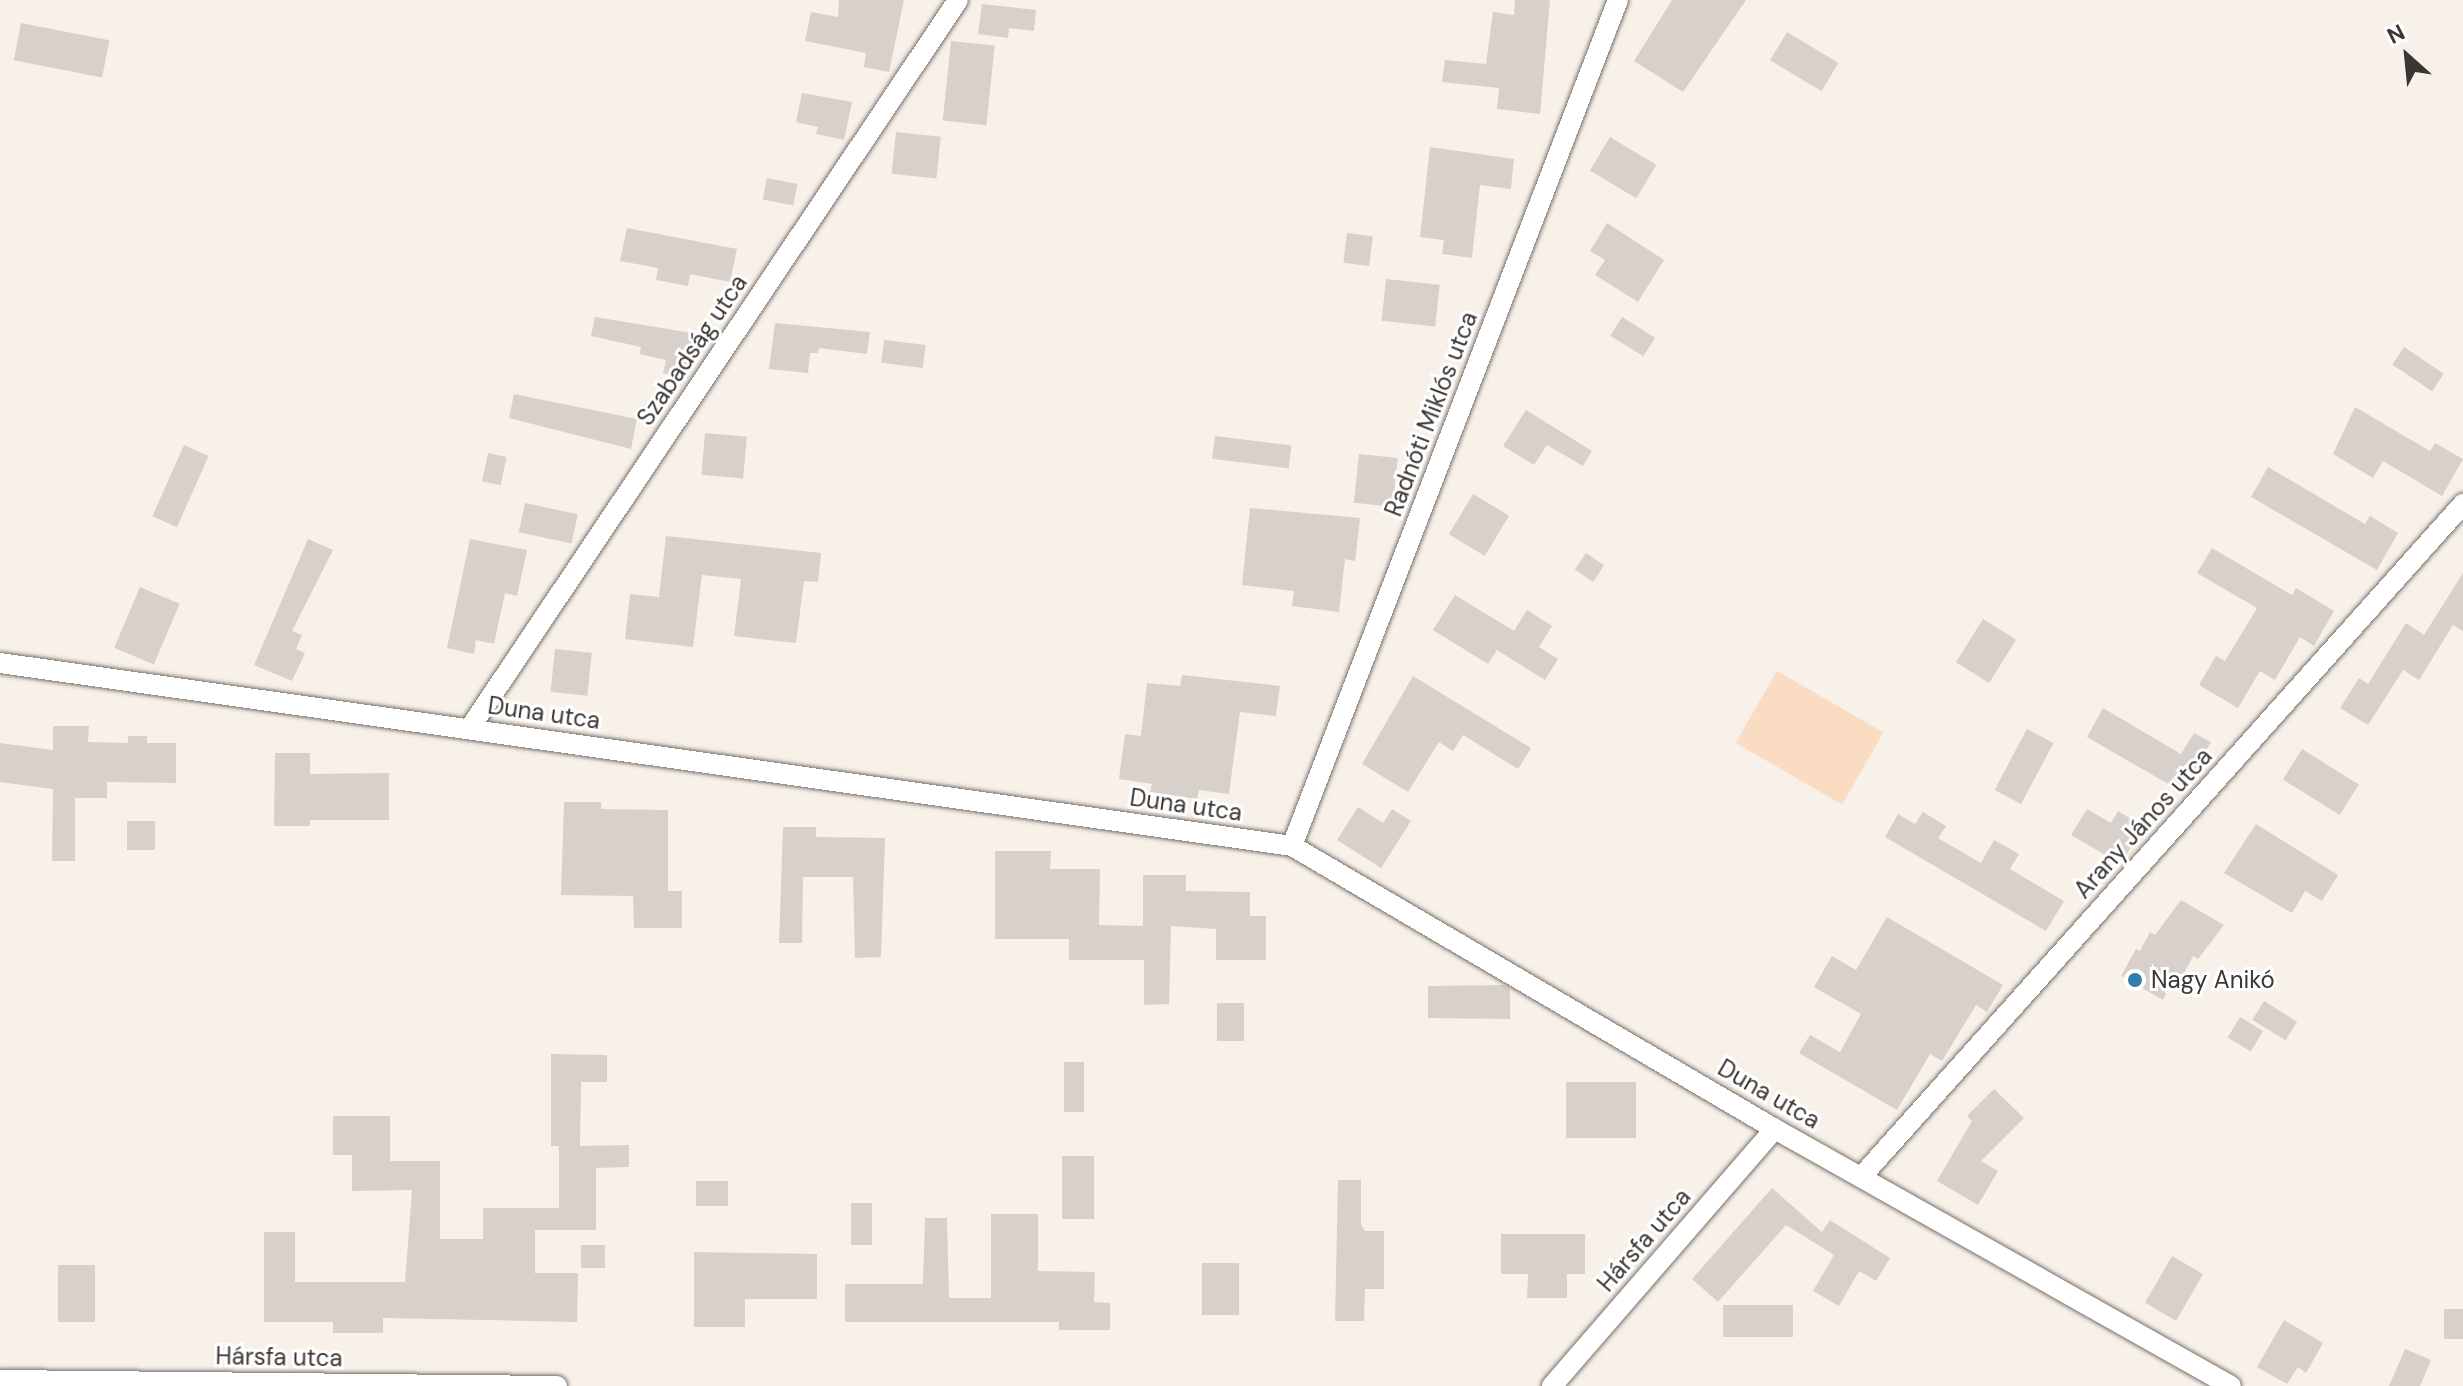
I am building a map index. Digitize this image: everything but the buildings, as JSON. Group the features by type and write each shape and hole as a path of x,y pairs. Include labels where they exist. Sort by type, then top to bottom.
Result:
{"street":[{"name":"Szabadság utca","path":"470,728 958,0"},
{"name":"Radnóti Miklós utca","path":"1292,846 1618,0"},
{"name":"Arany János utca","path":"1862,1176 2463,504"},
{"name":"Duna utca","path":"0,663 1292,846 1775,1129 2231,1386"},
{"name":"Hársfa utca","path":"1552,1386 1775,1129"},
{"name":"Hársfa utca","path":"0,1380 557,1386"}],"shaded area":[{"path":"1777,671 1884,732 1842,804 1736,743"}],"place":[{"name":"Nagy Anikó","path":"2135,980"}]}
